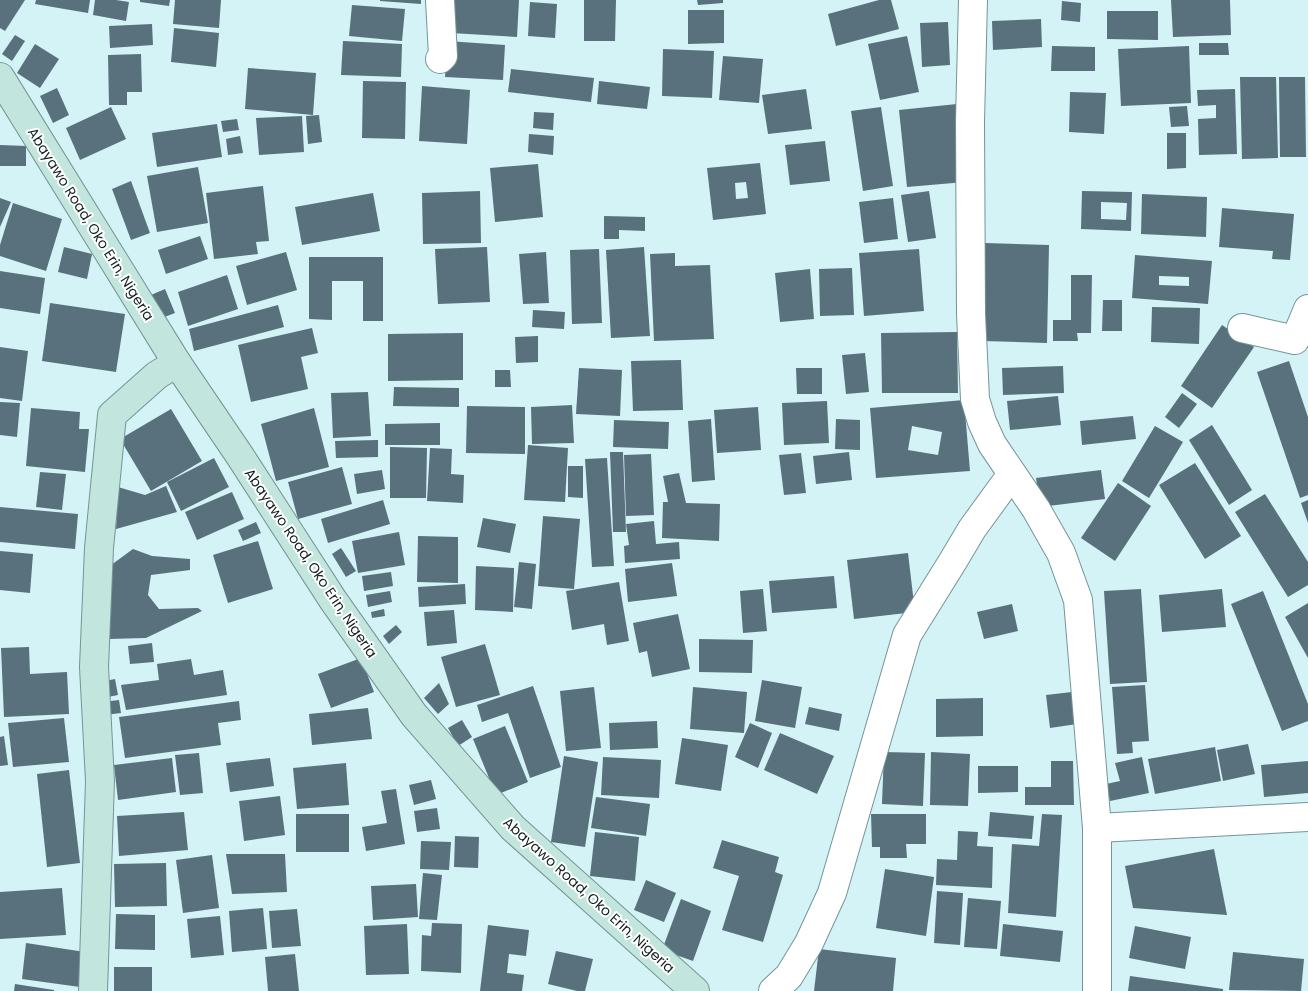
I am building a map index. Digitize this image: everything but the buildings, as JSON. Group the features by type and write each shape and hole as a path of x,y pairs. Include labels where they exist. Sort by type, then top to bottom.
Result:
{"street":[{"path":"440,0 443,56 440,59"},
{"path":"973,0 970,140 971,314 974,399 992,444 1036,509 1061,552 1078,600 1097,828 1097,991"},
{"name":"Abayawo Road, Oko Erin, Nigeria","path":"0,77 177,362 333,600 414,715 513,828 695,991"},
{"path":"1242,328 1295,340 1308,309"},
{"path":"93,991 100,781 94,667 99,548 112,415 157,375 177,362"},
{"path":"773,991 789,976 809,943 832,892 907,635 972,529 1012,474"},
{"path":"1097,828 1308,817"}]}
